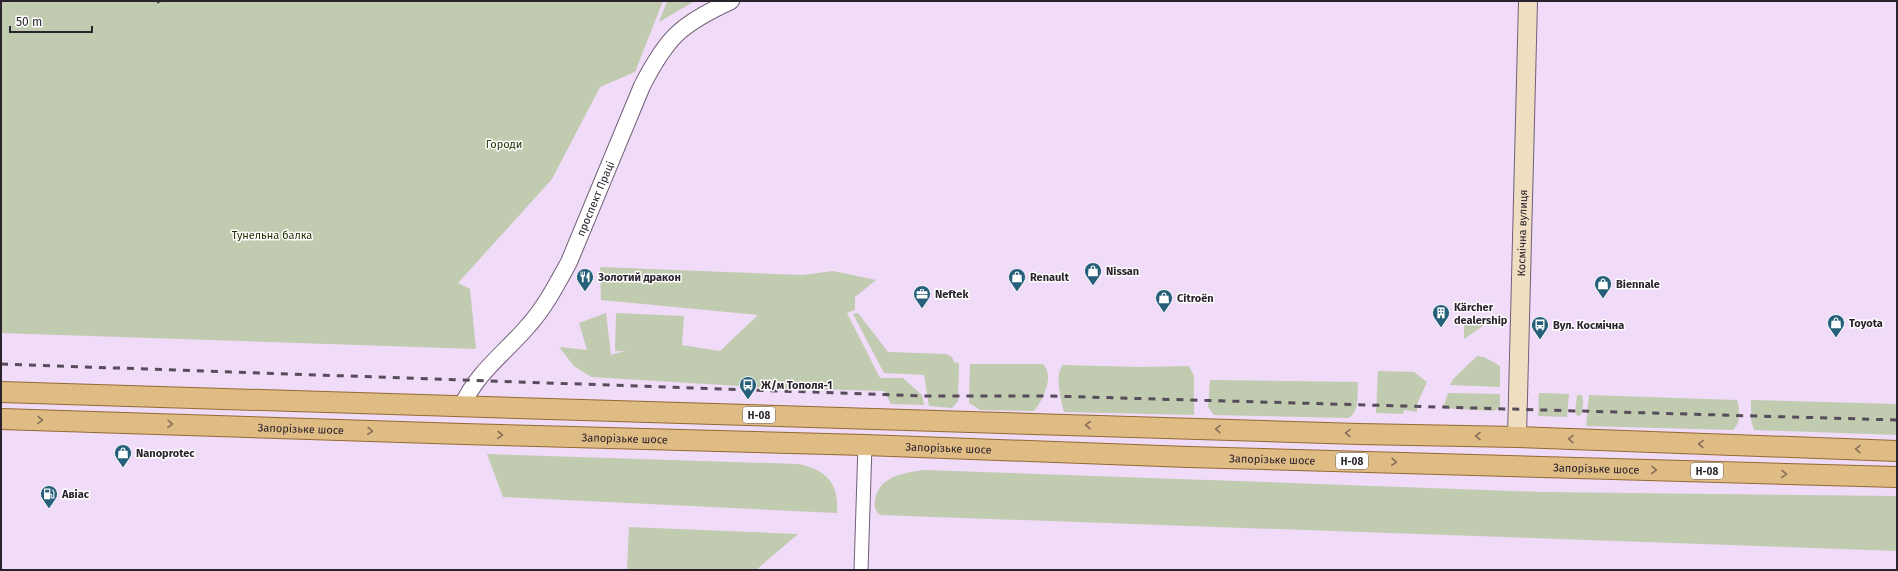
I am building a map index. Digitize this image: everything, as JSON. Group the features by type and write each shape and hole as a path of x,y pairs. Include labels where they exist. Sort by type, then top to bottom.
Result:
{"main road":[{"name":"Космічна вулиця","path":"1517,465 1528,1"},
{"name":"Н-08","path":"1,392 1517,437 1897,451"},
{"path":"462,406 462,434"},
{"path":"865,445 866,418"},
{"name":"Запорізьке шосе","path":"1,419 865,445 1188,457 1517,465 1897,477"}],"street":[{"name":"проспект Праці","path":"462,406 475,381 530,324 554,289 569,262 642,86 656,59 680,30 704,14 731,1"},
{"path":"861,570 865,445"}],"green space":[{"name":"Тунельна балка","path":"1,1 663,1 635,72 600,87 552,179 458,283 470,289 476,349 1,333"},
{"path":"667,1 695,1 659,22"},
{"path":"600,267 803,275 833,271 876,280 855,297 855,310 847,313 880,378 903,378 922,395 924,405 891,404 884,391 772,388 591,377 574,366 559,347 587,350 579,323 606,313 611,355 625,351 615,351 616,313 684,316 682,345 720,351 758,315 601,300"},
{"path":"858,313 888,352 946,354 952,357 954,362 959,363 958,401 952,408 929,406 924,375 884,373 853,314"},
{"path":"1464,318 1487,323 1464,339"},
{"path":"1477,356 1484,357 1500,366 1500,387 1450,385 1453,379"},
{"path":"970,364 1043,364 1048,375 1048,381 1041,401 1034,411 980,410 969,403"},
{"path":"1063,365 1141,367 1189,366 1194,376 1194,415 1064,412 1059,381 1060,369"},
{"path":"1378,371 1414,372 1427,382 1417,404 1417,412 1404,410 1403,414 1376,413"},
{"path":"1210,380 1358,382 1357,402 1353,415 1349,418 1214,415 1208,407"},
{"path":"1448,393 1500,394 1500,406 1496,410 1492,411 1443,408"},
{"path":"1539,393 1569,394 1567,417 1538,416"},
{"path":"1577,395 1582,395 1583,400 1581,415 1578,416 1575,413"},
{"path":"1589,395 1737,400 1739,420 1733,430 1586,426"},
{"path":"1751,400 1897,404 1897,435 1754,430 1751,420"},
{"path":"487,454 798,464 817,470 824,474 829,480 836,494 837,513 503,497"},
{"path":"924,470 1543,492 1897,496 1897,551 880,515 878,513 875,509 875,503 877,493 881,486 893,477"},
{"path":"629,527 798,534 756,570 627,570"}],"railway":[{"path":"1,364 925,396 1050,396 1897,420"}],"place":[{"name":"Nissan","path":"1093,286"},
{"name":"Золотий дракон","path":"585,292"},
{"name":"Renault","path":"1017,292"},
{"name":"Biennale","path":"1603,299"},
{"name":"Neftek","path":"922,309"},
{"name":"Citroën","path":"1164,313"},
{"name":"Kärcher dealership","path":"1441,328"},
{"name":"Toyota","path":"1836,338"},
{"name":"Вул. Космічна","path":"1540,340"},
{"name":"Ж/м Тополя-1","path":"748,400"},
{"name":"Nanoprotec","path":"123,468"},
{"name":"Авіас","path":"49,509"}],"park label":[{"name":"Городи","path":"504,144"}]}
